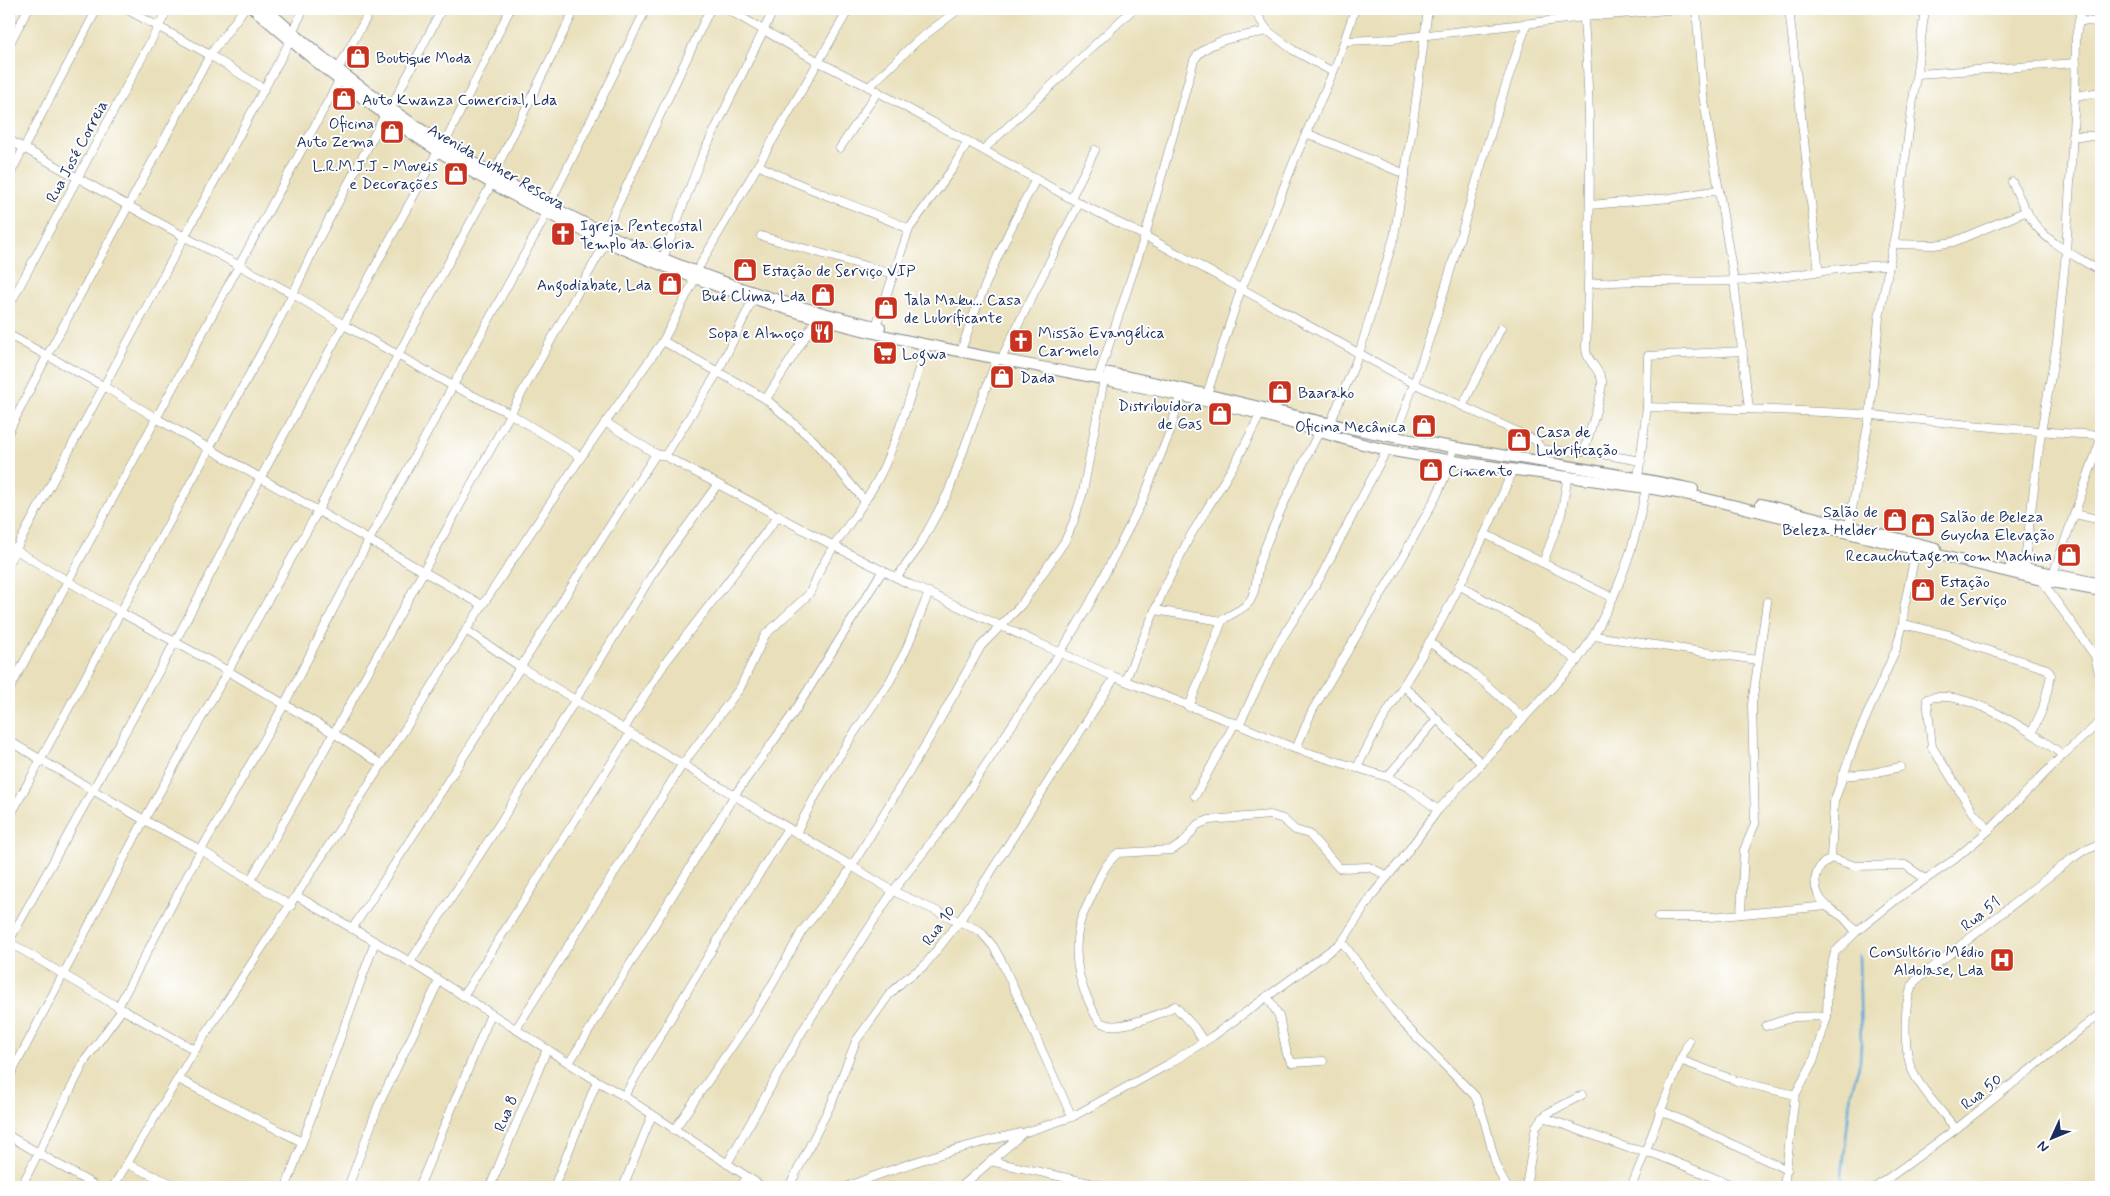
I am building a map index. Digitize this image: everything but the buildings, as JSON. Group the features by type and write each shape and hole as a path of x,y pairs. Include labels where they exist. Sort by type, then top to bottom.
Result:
{"main road":[{"name":"Avenida Luther Rescova","path":"254,9 338,69 387,112"},
{"name":"Avenida Luther Rescova","path":"266,9 291,36 339,81 492,179 606,237 753,299 817,318 927,344 1207,394 1330,424 1394,437 1638,478 1790,510 2024,568 2101,584"},
{"name":"Avenida Luther Rescova","path":"606,237 663,258 696,276 803,307 876,326 963,345 1000,356"},
{"name":"Avenida Luther Rescova","path":"1102,375 1260,414 1319,432 1387,449 1450,460 1646,487 1761,510 2041,580 2101,591"}],"street":[{"path":"9,45 28,9"},
{"path":"9,176 97,9"},
{"path":"126,9 264,89"},
{"name":"Rua José Correia","path":"9,306 168,9"},
{"path":"9,431 47,356 210,56 244,9"},
{"path":"9,562 12,548 105,387 264,89 304,9"},
{"path":"338,69 370,9"},
{"path":"9,818 293,294 318,240 442,9"},
{"path":"195,1050 120,1008 9,941 175,642 261,477 441,148 510,9"},
{"path":"9,1078 144,820 318,511 398,355 492,179 574,9"},
{"path":"21,1187 86,1059 120,1008 201,850 284,704 369,540 548,209 646,9"},
{"path":"250,882 335,734 606,237 710,9"},
{"path":"727,9 819,62 984,149 1079,203 1145,236 1415,384 1535,440 1542,450 1543,462"},
{"path":"663,258 701,158 774,9"},
{"path":"113,1187 195,1050 291,906 380,764 420,706 482,605 581,456 663,341 696,276 758,165 849,9"},
{"path":"869,87 918,41 959,9"},
{"path":"984,149 1133,9"},
{"path":"1253,9 1268,31 1293,50 1333,72"},
{"path":"1207,394 1241,289 1263,241 1306,133 1333,72 1355,9"},
{"path":"1330,424 1359,354 1394,237 1405,174 1428,9"},
{"path":"1345,41 1425,36 1527,24 1583,13 1680,9"},
{"path":"1696,9 1703,95 1734,281 1749,409"},
{"path":"1789,9 1819,272"},
{"path":"1849,525 1870,415 1879,318 1893,244 1918,74 1925,9"},
{"path":"2024,568 2041,432 2052,378 2066,252 2075,96 2076,37 2081,9"},
{"path":"1583,13 1588,84 1590,204 1586,352 1591,363 1599,373 1602,386 1584,451"},
{"path":"2080,21 2101,22"},
{"path":"1394,437 1415,384 1527,24"},
{"path":"674,1130 751,1019 802,930 844,879 929,739 981,646 1021,605 1057,554 1073,523 1083,492 1102,375 1145,236 1194,60 1204,50 1228,40 1268,31"},
{"path":"1918,74 2076,64"},
{"path":"9,690 67,579 339,81"},
{"path":"840,148 878,92"},
{"path":"2075,96 2101,92"},
{"path":"1306,133 1405,174"},
{"path":"2072,136 2101,136"},
{"path":"9,140 293,294 453,386 509,413 581,456"},
{"path":"876,326 910,230 953,168 968,141"},
{"path":"1071,198 1095,150"},
{"path":"758,165 794,184 878,215 910,230"},
{"path":"963,345 981,291 1036,179"},
{"path":"2012,182 2036,226 2066,252 2101,272"},
{"path":"1590,204 1670,198 1719,190"},
{"path":"897,577 919,547 948,493 1000,356 1079,203"},
{"path":"1893,244 1934,245 1953,242 2027,211"},
{"path":"761,236 893,274"},
{"path":"1589,284 1615,281 1734,281 1803,276 1854,266 1888,265"},
{"path":"664,456 718,372 753,299"},
{"path":"766,399 817,318"},
{"path":"1463,405 1501,328"},
{"path":"9,335 105,387 482,605"},
{"path":"663,341 766,399 814,441 865,501"},
{"path":"516,1029 682,765 740,688 764,635 808,595 823,564 865,501 878,478 906,414 927,344"},
{"path":"1638,478 1647,407 1648,356 1743,352"},
{"path":"727,1164 804,1030 894,891 951,817 1060,653 1104,579 1141,504 1171,429 1180,395"},
{"path":"1647,407 1749,409 1870,415 2041,432 2101,434"},
{"path":"1125,681 1155,610 1189,538 1236,460 1260,414"},
{"path":"605,422 656,454 664,456 717,486 779,515 834,546 929,592 1060,653 1189,707 1237,724 1296,749 1387,777 1408,788 1438,810"},
{"path":"1189,707 1222,622 1228,616 1244,608 1252,598 1260,562 1268,540 1319,432"},
{"path":"2053,574 2101,439"},
{"path":"1296,749 1312,711 1428,513 1444,479 1454,447"},
{"path":"1195,796 1237,724 1277,646 1320,578 1387,449"},
{"path":"1542,450 1584,451 1641,461"},
{"path":"352,929 656,454"},
{"path":"1356,768 1374,732 1404,686 1459,585 1485,534 1513,469"},
{"path":"1543,563 1561,515 1568,476"},
{"path":"410,962 576,700 652,575 717,486"},
{"path":"846,1187 862,1184 953,1151 1072,1117 1167,1065 1204,1042 1342,942 1373,894 1438,810 1577,661 1594,636 1613,598 1636,539 1646,487"},
{"path":"2075,514 2101,520"},
{"path":"463,996 627,731 664,663 779,515"},
{"path":"1485,534 1613,598"},
{"path":"12,548 120,612 228,671 335,734 380,764"},
{"path":"1832,858 1834,802 1842,776 1896,650 1903,624 1904,608 1916,550"},
{"path":"569,1063 734,796 794,714 883,570"},
{"path":"2041,580 2095,656 2101,682"},
{"path":"1459,585 1535,629 1577,661"},
{"path":"796,832 822,782 890,681 906,650 929,592"},
{"path":"1741,914 1744,850 1754,824 1752,704 1767,602"},
{"path":"1155,610 1222,622"},
{"path":"1903,624 1949,635 1977,647 2047,669 2051,675 2043,708 2032,732"},
{"path":"466,630 519,666 894,891 980,931 993,946 1002,962 1072,1117"},
{"path":"1594,636 1757,660"},
{"path":"1429,642 1472,672 1524,718"},
{"name":"Rua 10","path":"789,1187 832,1102 856,1041 889,995 903,981 924,966 959,922 1115,677"},
{"path":"1404,686 1482,764"},
{"path":"1988,830 1973,812 1932,747 1927,699 1945,698 1974,704 1999,714 2032,732 2063,755"},
{"path":"1387,777 1437,719"},
{"path":"1784,1187 1795,1095 1814,1062 1827,1016 1828,982 1835,952 1856,932 1924,878 1955,859 1988,830 2063,755 2101,721"},
{"path":"9,741 144,820 201,850 291,906"},
{"path":"1842,776 1873,773 1900,767"},
{"path":"1204,1042 1194,1027 1175,1006 1160,1014 1126,1024 1111,1026 1101,1023 1081,986 1077,965 1079,926 1099,877 1112,858 1118,853 1172,850 1184,842 1198,825 1209,820 1270,815 1282,819 1295,830 1308,834 1339,868 1369,867 1388,876"},
{"path":"624,1096 788,828"},
{"name":"Rua 51","path":"1956,1129 1914,1075 1910,1064 1906,1019 1909,990 1914,981 2070,860 2083,851 2101,844"},
{"path":"1856,932 1844,918 1827,906 1819,894 1816,877 1818,869 1823,862 1832,858 1855,866 1905,865 1924,878"},
{"path":"297,896 410,962 597,1081 624,1096 763,1187"},
{"path":"1658,917 1741,914 1827,906"},
{"path":"286,1187 375,942"},
{"path":"1342,942 1400,1020 1474,1096 1481,1109 1497,1172 1507,1187"},
{"path":"348,1187 379,1104 439,981"},
{"path":"1268,996 1278,1016 1287,1054 1292,1063 1323,1060"},
{"name":"Rua 50","path":"1876,1187 1956,1129 2101,1013"},
{"path":"419,1187 491,1014"},
{"path":"1766,1026 1794,1017 1827,1016"},
{"path":"1631,1187 1688,1041"},
{"name":"Rua 8","path":"490,1187 547,1049"},
{"path":"1680,1060 1737,1081 1795,1095"},
{"path":"178,1079 302,1142"},
{"path":"554,1187 597,1081"},
{"path":"1526,1187 1533,1133 1536,1126 1543,1117 1582,1095"},
{"path":"1660,1110 1787,1170"},
{"path":"623,1187 652,1115"},
{"path":"1543,1117 1628,1148 1656,1154 1726,1186 1736,1187"},
{"path":"961,1187 970,1183 990,1161 1023,1132"},
{"path":"9,1136 97,1187"},
{"path":"990,1161 1099,1185"},
{"path":"127,1164 163,1184 178,1187"},
{"path":"740,1187 747,1178"}],"waterway":[{"path":"1852,1089 1860,1062 1861,1044 1859,955"},
{"path":"1842,1176 1851,1091"},
{"path":"1841,1187 1842,1179"}],"place":[{"name":"Boutique Moda","path":"358,57"},
{"name":"Auto Kwanza Comercial, Lda","path":"344,99"},
{"name":"Oficina Auto Zema","path":"392,132"},
{"name":"L.R.M.J.J - Moveis e Decorações","path":"456,174"},
{"name":"Igreja Pentecostal Templo da Gloria","path":"563,234"},
{"name":"Estação de Serviço VIP","path":"745,270"},
{"name":"Angodiabate, Lda","path":"670,284"},
{"name":"Bué Clima, Lda","path":"823,295"},
{"name":"Tala Maku... Casa de Lubrificante","path":"886,308"},
{"name":"Sopa e Almoço","path":"822,332"},
{"name":"Missão Evangélica Carmelo","path":"1021,341"},
{"name":"Logwa","path":"885,353"},
{"name":"Dada","path":"1002,377"},
{"name":"Baarako","path":"1280,392"},
{"name":"Distribuidora de Gas","path":"1220,414"},
{"name":"Oficina Mecânica","path":"1424,426"},
{"name":"Casa de Lubrificação","path":"1519,440"},
{"name":"Cimento","path":"1431,470"},
{"name":"Salão de Beleza Helder","path":"1895,520"},
{"name":"Salão de Beleza Guycha Elevação","path":"1923,525"},
{"name":"Recauchutagem com Machina","path":"2069,555"},
{"name":"Estação de Serviço","path":"1923,590"},
{"name":"Consultório Médio Aldolase, Lda","path":"2002,960"}]}
